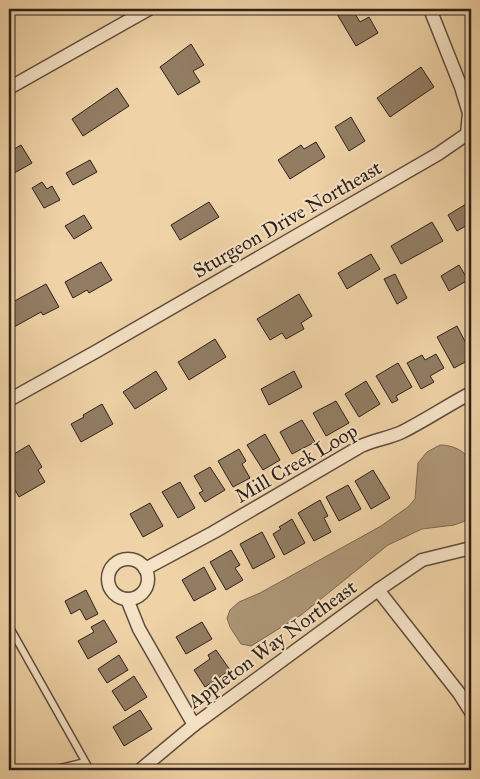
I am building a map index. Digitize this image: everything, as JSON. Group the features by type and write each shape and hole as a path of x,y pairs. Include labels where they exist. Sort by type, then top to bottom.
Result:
{"street":[{"path":"9,88 149,9"},
{"name":"Sturgeon Drive Northeast","path":"9,400 438,154 467,134 469,113 464,96 430,9"},
{"name":"Mill Creek Loop","path":"145,569 214,532 372,440 402,432 470,396"},
{"path":"378,590 422,560 471,548"},
{"path":"128,560 140,564 145,569 148,578 147,585 144,592 139,596 127,599 113,592 110,586 110,570 120,561 128,560"},
{"name":"Appleton Way Northeast","path":"140,770 194,725 378,590 459,692 471,712"},
{"path":"127,599 139,629 194,725"}],"lane":[{"path":"9,626 90,770"},
{"path":"52,770 85,762"}],"shaded area":[{"path":"440,445 450,446 459,450 469,459 471,464 471,519 454,525 422,529 388,545 301,615 251,646 241,644 230,627 227,618 230,610 239,602 260,593 381,526 408,507 415,499 418,463 427,452"}],"building":[{"path":"334,9 352,9 360,22 369,17 378,33 356,46"},
{"path":"191,44 204,65 193,71 200,82 178,95 160,67"},
{"path":"421,67 434,87 390,117 377,98"},
{"path":"117,88 129,106 83,136 72,119"},
{"path":"351,117 365,141 349,151 335,127"},
{"path":"316,142 325,157 290,179 278,160 301,145 304,149"},
{"path":"21,145 32,163 9,176 9,152"},
{"path":"90,160 97,172 73,185 66,173"},
{"path":"42,182 47,189 52,186 60,200 44,208 32,188"},
{"path":"471,201 471,223 457,231 448,215"},
{"path":"209,202 219,217 180,240 171,225"},
{"path":"84,215 92,228 74,239 65,226"},
{"path":"432,222 443,241 401,264 391,246"},
{"path":"371,254 380,269 347,289 338,273"},
{"path":"101,262 112,280 89,293 87,290 73,298 65,282"},
{"path":"459,265 468,280 449,291 441,276"},
{"path":"395,274 407,298 397,304 384,279"},
{"path":"46,284 59,307 43,315 41,312 14,327 9,318 9,304"},
{"path":"299,294 312,316 301,323 304,329 286,339 282,333 270,340 257,319"},
{"path":"457,326 471,353 471,359 454,368 437,337"},
{"path":"215,339 226,357 189,380 178,362"},
{"path":"436,354 444,368 430,376 434,382 421,389 407,363 422,355 425,360"},
{"path":"398,363 412,387 396,396 398,400 392,403 376,376"},
{"path":"156,371 167,389 135,409 123,392"},
{"path":"294,371 302,387 269,405 261,389"},
{"path":"366,381 380,404 359,417 345,394"},
{"path":"336,401 349,423 326,436 313,413"},
{"path":"102,404 113,424 81,442 71,424"},
{"path":"302,420 315,442 292,454 280,432"},
{"path":"265,434 280,460 263,470 247,445"},
{"path":"29,445 42,467 38,470 45,482 19,497 11,483 9,484 9,457"},
{"path":"239,449 246,461 242,464 250,478 233,487 218,461"},
{"path":"210,467 225,490 205,502 199,493 203,491 194,476"},
{"path":"373,470 390,498 371,509 355,481"},
{"path":"180,482 195,508 178,518 162,492"},
{"path":"348,485 361,509 339,521 326,497"},
{"path":"320,500 328,516 324,518 331,532 314,541 298,513"},
{"path":"150,503 163,526 143,537 130,514"},
{"path":"292,519 305,543 284,555 273,534 281,529 279,527"},
{"path":"262,532 275,557 253,569 240,544"},
{"path":"231,550 240,565 235,568 243,580 226,590 210,562"},
{"path":"204,567 216,589 194,601 182,580"},
{"path":"86,590 98,614 86,620 80,609 71,614 65,601"},
{"path":"104,620 117,642 88,659 78,641 94,632 91,627"},
{"path":"202,622 212,639 186,654 176,637"},
{"path":"216,650 230,670 205,687 194,670 210,659 208,655"},
{"path":"119,655 128,670 107,683 98,669"},
{"path":"134,676 147,697 125,711 112,691"},
{"path":"140,710 152,729 124,746 113,727"}]}
